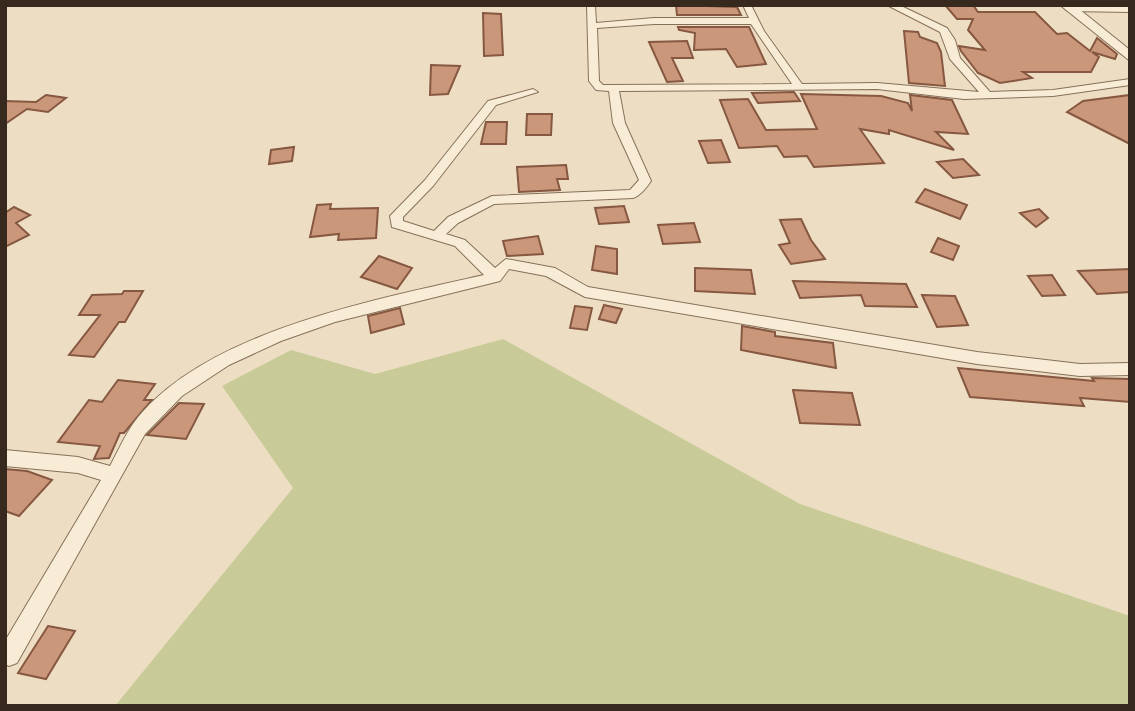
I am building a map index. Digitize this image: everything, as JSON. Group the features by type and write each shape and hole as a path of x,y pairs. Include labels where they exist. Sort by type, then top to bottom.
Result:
{"street":[{"path":"591,5 594,81 600,88 877,86 964,96 1053,93 1130,82"},
{"path":"747,5 754,21 799,87"},
{"path":"891,5 944,30 950,40 955,60 986,94"},
{"path":"1068,7 1130,9"},
{"path":"1068,7 1130,57"},
{"path":"590,26 656,17 754,21"},
{"path":"436,236 453,220 492,201 575,195 621,197 641,189 645,181 619,121 612,98 614,89"},
{"path":"495,277 460,243 397,224 396,216 429,183 492,103 533,92"},
{"path":"9,655 114,476 123,450 159,407 223,358 311,322 495,277 506,264 531,266 550,272 585,292 977,358 1080,370 1130,369"},
{"path":"5,458 78,465 114,476"}],"green space":[{"path":"503,339 800,504 1130,616 1130,706 115,706 293,488 222,386 291,350 375,374"}],"building":[{"path":"676,5 737,7 741,15 677,15"},
{"path":"945,5 973,5 978,12 1035,12 1057,34 1067,33 1090,51 1097,38 1117,54 1115,59 1092,52 1099,57 1091,72 1023,72 1032,78 1000,83 978,73 961,51 959,46 985,50 968,30 973,19 957,19"},
{"path":"483,13 501,14 503,55 484,56"},
{"path":"678,27 749,27 766,64 737,67 726,49 694,50 695,33 679,30"},
{"path":"904,31 918,32 920,37 937,43 941,52 945,86 909,83"},
{"path":"687,41 693,58 672,58 683,81 667,82 649,42"},
{"path":"431,65 460,66 448,94 430,95"},
{"path":"794,92 800,101 758,103 752,93"},
{"path":"801,94 881,96 908,103 912,111 910,95 952,100 968,134 936,132 954,150 889,130 889,134 860,129 884,163 814,167 807,156 784,157 777,146 739,148 720,100 748,99 766,130 817,129"},
{"path":"46,95 66,98 48,112 27,109 5,124 5,101 36,102"},
{"path":"1130,95 1130,144 1067,112 1083,101"},
{"path":"527,114 552,114 551,135 526,135"},
{"path":"486,122 507,122 506,144 481,144"},
{"path":"721,140 730,162 708,163 699,141"},
{"path":"294,147 292,161 269,164 271,150"},
{"path":"963,159 979,175 953,178 937,162"},
{"path":"566,165 568,179 557,179 560,190 519,192 517,167"},
{"path":"925,189 967,205 960,219 916,202"},
{"path":"331,204 330,209 378,208 376,238 338,240 339,234 310,237 317,205"},
{"path":"624,206 629,222 599,224 595,208"},
{"path":"14,207 30,215 16,223 29,235 5,247 5,213"},
{"path":"1039,209 1048,218 1036,227 1020,213"},
{"path":"801,219 811,240 825,259 791,264 779,245 790,243 780,220"},
{"path":"694,223 700,242 663,244 658,225"},
{"path":"538,236 543,254 507,256 503,241"},
{"path":"938,238 959,246 953,260 931,252"},
{"path":"596,246 617,249 617,274 592,270"},
{"path":"379,256 412,268 397,289 361,277"},
{"path":"695,268 751,270 755,294 695,291"},
{"path":"1130,269 1130,292 1097,294 1078,271"},
{"path":"1052,275 1065,295 1042,296 1028,276"},
{"path":"793,281 906,284 917,307 865,306 861,295 800,298"},
{"path":"124,291 143,291 125,322 119,322 94,357 69,355 100,315 79,315 92,295 122,294"},
{"path":"922,295 955,296 968,325 937,327"},
{"path":"604,305 622,309 616,323 599,319"},
{"path":"575,306 592,308 587,330 570,328"},
{"path":"400,308 404,324 371,333 368,316"},
{"path":"742,326 775,332 775,336 833,343 836,368 741,350"},
{"path":"958,368 1094,381 1092,378 1130,379 1130,402 1080,398 1084,406 970,397"},
{"path":"118,380 155,384 144,400 152,400 124,433 120,433 109,458 94,459 100,446 58,442 89,400 102,402"},
{"path":"793,390 852,393 860,425 800,423"},
{"path":"179,403 204,404 186,439 147,435"},
{"path":"5,469 27,471 52,480 19,516 5,511"},
{"path":"48,626 75,631 46,679 18,673"}]}
